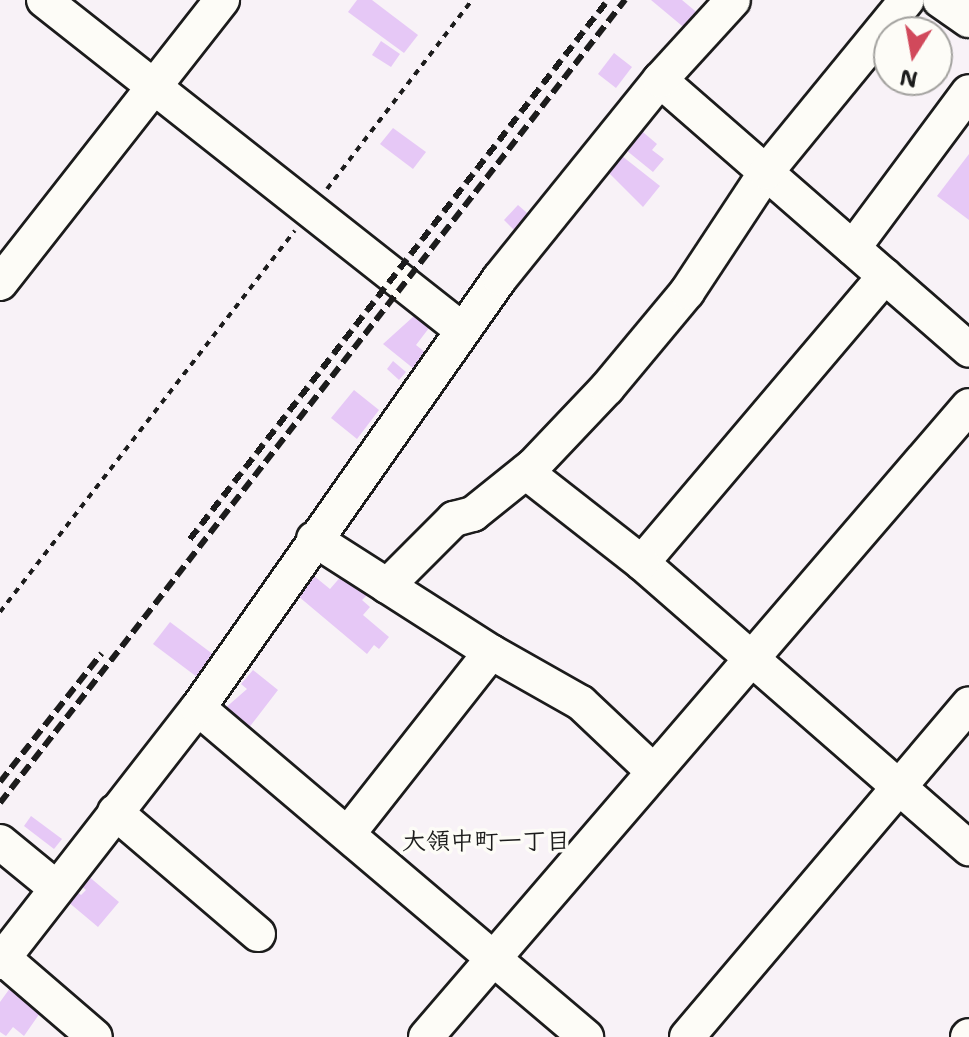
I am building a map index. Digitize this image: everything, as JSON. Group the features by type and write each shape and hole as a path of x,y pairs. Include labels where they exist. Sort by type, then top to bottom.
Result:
{"street":[{"path":"44,0 461,329"},
{"path":"0,283 222,0"},
{"path":"95,1037 2,960 55,887 198,708 461,329 660,80 733,0"},
{"path":"387,586 454,519 473,514 526,472 607,388 687,292 766,172 907,0"},
{"path":"940,0 969,20"},
{"path":"660,80 969,350"},
{"path":"853,248 969,92"},
{"path":"642,563 885,276"},
{"path":"426,1037 969,406"},
{"path":"526,472 642,563 969,848"},
{"path":"314,539 491,652 581,703 654,772"},
{"path":"348,834 491,652"},
{"path":"687,1037 969,705"},
{"path":"198,708 586,1037"},
{"path":"115,812 258,934"},
{"path":"0,842 55,887"}],"path":[{"path":"0,612 472,0"}],"building":[{"path":"357,0 372,0 418,35 404,53 348,12"},
{"path":"651,0 682,0 700,15 687,30"},
{"path":"381,41 400,54 391,67 372,55"},
{"path":"614,53 632,67 616,88 598,74"},
{"path":"637,127 657,144 652,150 664,159 653,172 621,146"},
{"path":"393,128 426,152 413,169 380,144"},
{"path":"969,154 969,220 937,196"},
{"path":"622,156 660,186 643,207 609,173"},
{"path":"518,205 534,219 519,235 504,220"},
{"path":"414,316 429,328 416,345 426,353 414,369 383,344"},
{"path":"393,361 406,372 399,380 387,369"},
{"path":"354,390 379,410 357,439 331,418"},
{"path":"343,574 367,595 362,600 370,607 363,615 389,637 379,649 374,645 367,654 298,596 314,576 330,589"},
{"path":"170,622 214,655 197,677 153,644"},
{"path":"253,670 278,690 248,729 223,710 247,689 241,684"},
{"path":"31,816 62,839 54,849 24,826"},
{"path":"87,875 119,902 98,927 67,901 76,891 81,895 86,890 79,884"},
{"path":"13,984 31,998 27,1003 40,1013 24,1036 13,1027 6,1036 0,1032 0,1002"}],"railway":[{"path":"190,539 608,0"},
{"path":"0,803 625,0"},
{"path":"0,782 102,653"}],"district":[{"name":"大領中町一丁目","path":"486,842"}]}
